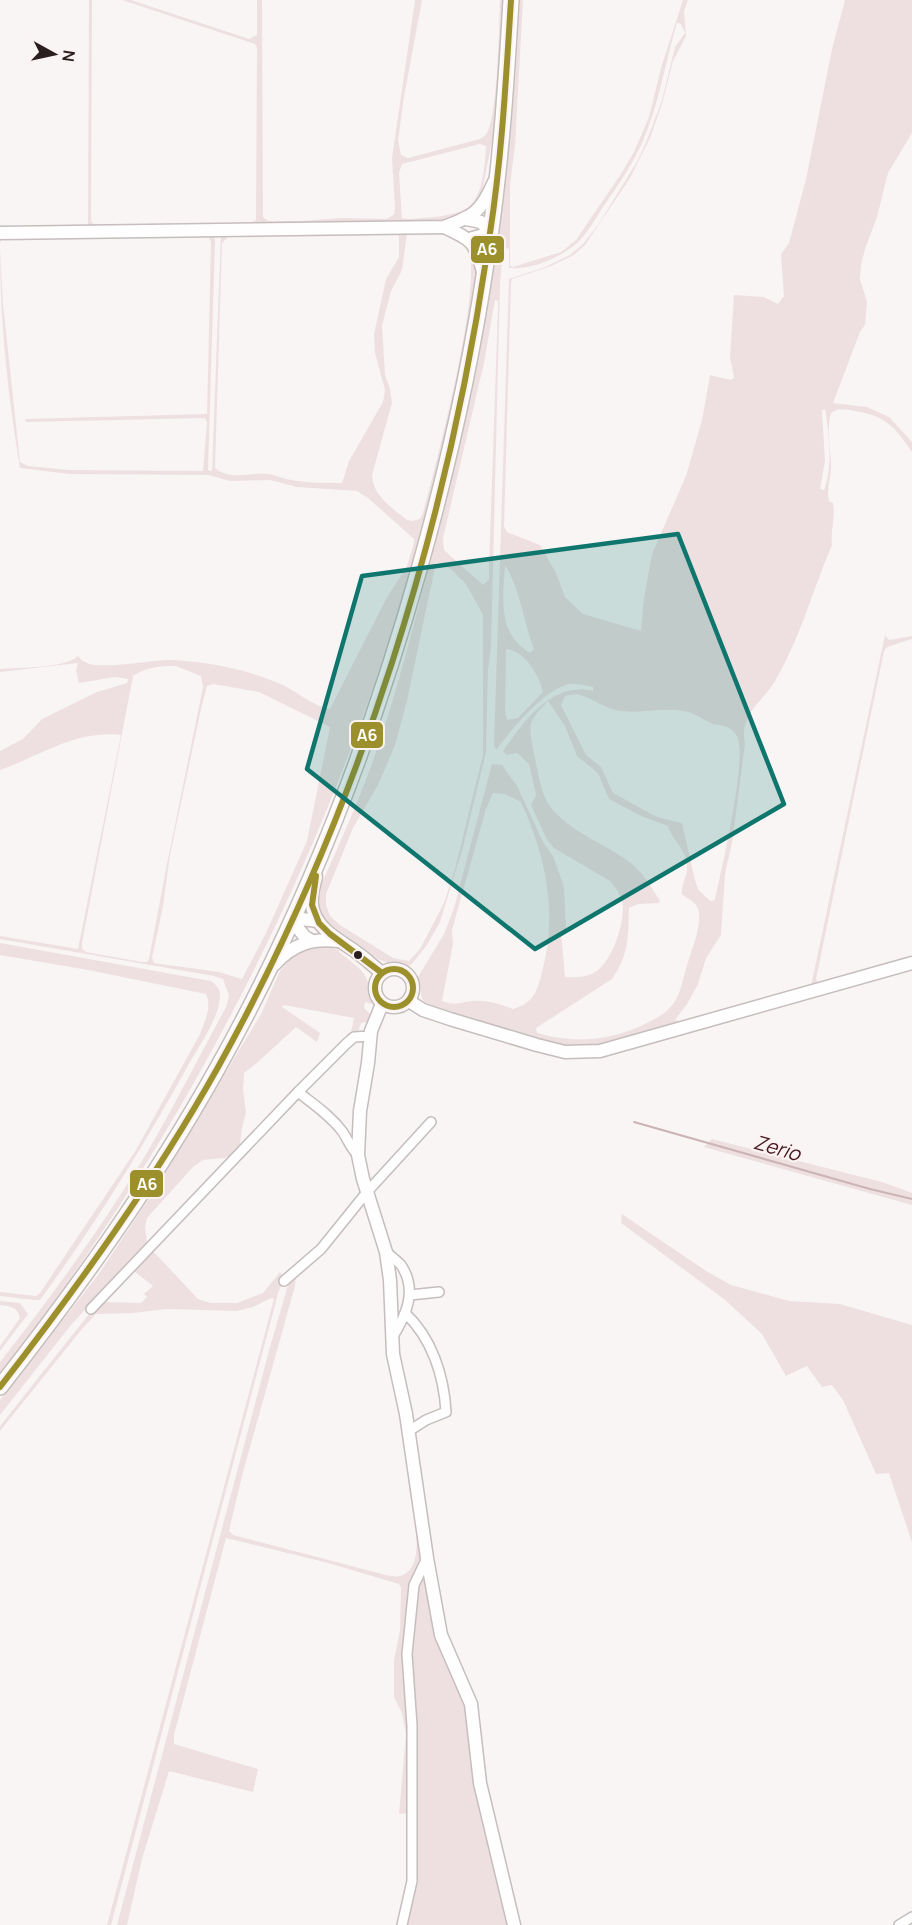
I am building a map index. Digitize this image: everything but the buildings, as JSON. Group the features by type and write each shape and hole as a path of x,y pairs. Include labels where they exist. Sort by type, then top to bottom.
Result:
{"main road":[{"path":"0,1387 67,1301 147,1185 216,1070 267,973 322,854 360,758 398,646 443,478 465,384 484,277 498,170 506,97 511,0"}],"street":[{"path":"0,233 444,227 466,219 480,207 488,195 498,170"},
{"path":"444,227 469,238 490,233 481,222 466,219"},
{"path":"469,238 479,257 484,277"},
{"path":"322,854 312,896 313,911 318,921 338,941 382,973"},
{"path":"312,941 305,937 291,921 301,919 318,921"},
{"path":"267,973 285,953 299,944 312,941 338,941"},
{"path":"409,1001 432,1013 537,1045 565,1052 600,1051 912,963"},
{"path":"399,969 409,976 414,988 409,1001 396,1008 382,1004 375,991 376,981 382,973 399,969"},
{"path":"382,1004 371,1036 360,1111 358,1155 386,1252 392,1302 392,1338 441,1635 471,1704 480,1782 514,1925"},
{"path":"91,1309 298,1092 354,1037 371,1036"},
{"path":"298,1092 333,1120 344,1132 351,1149 358,1155"},
{"path":"284,1281 321,1249 367,1192 430,1122"},
{"path":"386,1252 401,1265 411,1288 403,1321 392,1338"},
{"path":"410,1295 439,1292"},
{"path":"405,1313 416,1323 430,1347 442,1378 446,1412 426,1420 409,1431"},
{"path":"402,1925 412,1881 412,1726 407,1654 414,1585 427,1558"},
{"path":"899,1925 912,1917"}],"highlighted area":[{"path":"678,534 784,804 535,949 307,769 362,576"}],"shaded area":[{"path":"89,0 92,0 91,218 92,223 99,226 251,223 256,220 257,48 255,44 122,0 131,0 249,39 257,35 257,0 262,0 263,217 268,221 300,221 341,218 386,219 394,215 392,158 415,0 422,0 398,140 401,155 408,158 480,139 487,133 491,123 496,89 500,0 505,0 497,116 481,197 474,206 456,217 400,224 0,227 88,225","holes":["480,144 486,146 481,185 469,206 459,212 446,215 402,218 399,173 402,164"]},
{"path":"520,0 523,0 515,146 510,185 510,266 513,267 561,252 576,240 621,174 634,152 649,117 661,68 683,0 688,0 684,11 686,36 673,61 662,104 650,138 630,178 585,245 574,255 551,266 512,279 511,283 504,526 507,532 540,545 556,573 565,597 583,614 641,631 652,554 686,476 702,420 710,375 731,380 734,377 730,357 734,295 764,297 778,304 784,296 781,254 789,243 806,179 832,49 845,0 912,0 912,133 888,173 877,217 865,249 860,279 867,302 865,325 860,332 833,403 867,407 889,417 912,442 912,452 894,429 881,419 848,410 831,413 829,433 831,467 828,492 829,501 833,503 834,509 832,545 784,665 775,681 752,710 745,725 745,744 732,843 725,874 721,935 706,958 698,984 675,1020 684,1022 811,986 885,635 889,640 912,636 912,639 887,647 884,651 816,979 818,983 912,957 912,960 601,1048 558,1047 427,1004 422,999 418,977 444,934 454,908 492,764 502,765 517,786 543,842 553,856 564,887 566,929 561,931 565,977 581,977 597,971 613,948 620,929 623,909 617,890 610,881 554,848 547,840 531,805 536,795 529,764 517,753 507,755 503,751 540,706 552,698 565,692 578,689 593,691 593,687 570,684 560,687 529,711 496,750 494,745 509,279 545,267 570,255 583,244 598,225 638,160 647,140 662,100 675,47 685,33 681,24 677,23 657,99 642,143 623,177 584,236 562,254 527,267 509,268 509,248 503,250 500,283 491,648 488,670 486,752 463,847 440,922 427,945 411,965 400,965 380,960 337,933 322,915 319,903 319,890 361,792 390,709 431,559 464,424 496,258 518,43","holes":["495,300 498,301 498,307 489,579 483,585 444,550 443,538 484,363","825,409 829,439 829,471 824,490 820,489 825,461 822,410","436,562 451,569 466,584 483,615 483,755 455,869 444,903 420,949 409,961 393,958 340,925 330,916 326,905 326,894 353,828 379,783 395,745 407,701","505,565 515,585 534,649 530,653 519,645 507,625 503,590","506,649 525,659 538,678 543,692 518,718 507,720 505,711","577,694 615,710 684,711 713,724 729,728 736,734 739,767 715,900 710,901 698,889 682,823 657,817 613,793 601,767 586,755 561,705 565,696","548,701 565,726 577,756 598,773 609,799 641,816 668,826 686,859 687,869 682,894 696,905 699,924 679,993 671,1007 661,1015 632,1030 618,1034 592,1039 565,1039 537,1033 536,1028 612,979 625,954 629,908 638,904 659,903 660,901 632,864 568,824 550,806 542,788 530,730 536,715","493,793 505,794 521,802 537,843 547,885 549,907 547,950 538,985 530,1000 513,1009 485,1001 456,1004 442,1001 453,944 452,930 486,809"]},
{"path":"221,233 395,233 441,233 451,236 456,239 465,245 469,249 474,259 475,269 470,320 425,520 385,652 338,781 285,906 224,1028 156,1147 82,1262 0,1375 0,1362 76,1261 145,1156 226,1007 229,996 223,979 214,976 0,939 0,936 78,949 121,735 105,734 74,740 0,770 0,751 23,739 42,719 97,692 127,683 128,679 115,677 79,683 76,670 78,663 0,672 0,669 41,667 63,663 78,656 85,662 102,665 163,660 201,663 244,671 272,680 312,703 330,709 386,599 407,566 414,539 357,491 297,487 270,480 230,481 208,475 69,474 20,468 6,359 1,304 0,249 3,304 20,462 28,466 69,470 203,471 207,422 205,418 26,422 25,419 207,414 211,242 208,236 192,235 6,238 1,239 0,244 0,236 214,234 208,470 212,471","holes":["395,233 399,236 399,257 386,279 374,334 375,353 385,390 383,402 349,461 342,483 297,481 269,474 234,475 215,468 222,243 228,237","407,234 440,234 455,239 467,249 471,267 470,296 447,419 423,513 420,519 412,521 407,520 389,506 379,495 372,475 392,403 385,375 382,326 391,291 402,270","176,666 201,676 203,687 149,959 147,962 142,962 86,952 82,949 82,943 133,676 159,667","213,684 259,692 330,727 307,841 266,933 242,979 219,972 154,963 152,958 163,906 170,855 207,686"]},
{"path":"0,943 211,981 220,993 216,1013 202,1043 117,1187 40,1300 0,1296 0,1292 36,1296 40,1293 136,1150 200,1034 207,1014 208,999 206,994 0,955"},
{"path":"320,944 339,950 363,973 369,985 372,1004 365,1002 364,1008 371,1015 367,1022 361,1023 358,1032 347,1038 354,1018 284,1005 282,1007 320,1033 317,1042 296,1027 244,1073 243,1090 246,1112 240,1144 232,1155 203,1160 193,1167 147,1218 145,1227 147,1243 71,1325 0,1415 0,1400 98,1275 152,1194 261,1014 280,971 298,951"},
{"path":"712,1139 882,1182 912,1193 912,1205 704,1147"},
{"path":"622,1214 706,1271 731,1285 789,1301 840,1304 912,1325 912,1542 889,1473 876,1474 843,1400 832,1385 822,1387 807,1366 786,1376 762,1334 724,1299 621,1223"},
{"path":"152,1250 198,1299 211,1303 237,1303 263,1293 280,1272 286,1278 279,1290 111,1925 107,1925 274,1299 271,1298 253,1307 237,1311 167,1309 96,1314 0,1431 0,1426 89,1314 104,1302 141,1303 147,1297 144,1294 153,1286 134,1271"},
{"path":"296,1274 295,1286 229,1531 233,1535 386,1575 400,1576 409,1571 414,1562 416,1550 415,1523 409,1488 413,1492 422,1551 411,1585 408,1702 409,1813 399,1814 406,1734 402,1713 394,1697 394,1660 400,1630 401,1588 399,1584 328,1563 226,1538 174,1735 174,1744 258,1769 253,1792 169,1771 142,1859 127,1925 117,1925 270,1347 288,1285"},
{"path":"0,1301 20,1303 28,1314 0,1351 0,1346 20,1318 15,1309 0,1305"},
{"path":"424,1566 440,1646 462,1689 511,1925 405,1925 414,1882 411,1647 417,1588"}],"waterway":[{"name":"Zerio","path":"634,1122 912,1199"}],"transit line":[{"name":"A6","path":"0,1387 114,1232 193,1111 268,971 314,871 355,768 392,663 423,557 450,450 472,342 498,175 511,0"},
{"name":"A6","path":"316,876 312,905 319,923 382,973"},
{"name":"A6","path":"394,969 408,974 413,988 408,1002 394,1007 380,1002 375,988 380,974 394,969"}]}
